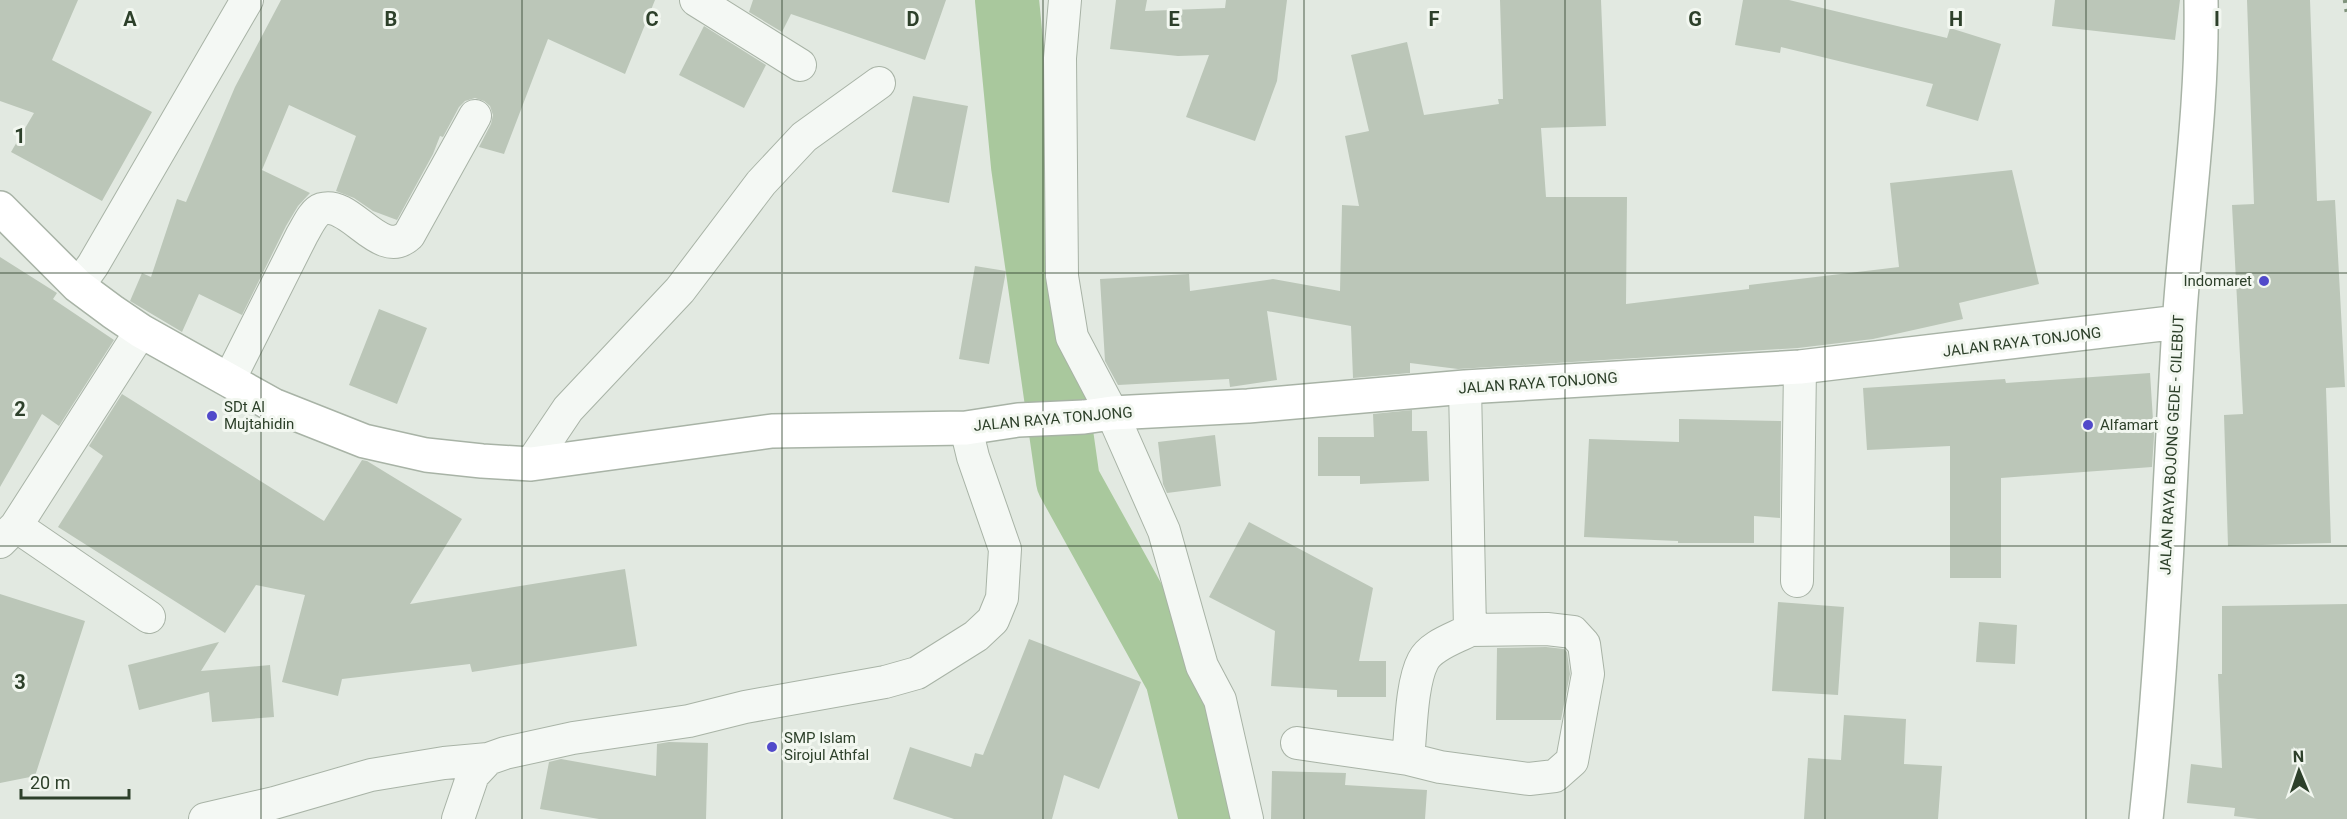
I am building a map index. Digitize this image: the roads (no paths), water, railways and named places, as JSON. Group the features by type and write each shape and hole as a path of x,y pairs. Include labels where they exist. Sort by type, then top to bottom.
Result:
{"main road":[{"name":"JALAN RAYA BOJONG GEDE - CILEBUT","path":"2146,819 2156,726 2179,322 2202,56 2200,0"},
{"name":"JALAN RAYA TONJONG","path":"0,208 78,286 141,331 273,405 364,441 426,455 531,464 772,431 966,428 1018,420 1248,406 1465,387 1800,367 2179,322"}],"street":[{"path":"78,286 105,245 247,0"},
{"path":"696,0 800,64"},
{"path":"1065,0 1060,58 1062,276 1072,337 1098,415 1164,531 1203,666 1220,700 1247,819"},
{"path":"531,464 568,409 680,290 761,183 804,137 879,83"},
{"path":"230,380 302,235 316,213 322,209 338,211 379,237 394,244 402,242 409,235 476,116"},
{"path":"141,331 8,534 149,617"},
{"path":"1797,581 1800,367"},
{"path":"1465,387 1470,630"},
{"path":"205,819 274,803 371,775 444,763 488,759 573,738 689,721 745,706 885,682 917,673 976,636 993,620 1002,598 1005,549 973,457 966,428"},
{"path":"1297,743 1529,779 1555,776 1572,761 1588,674 1584,644 1573,632 1547,629 1470,630 1438,646 1424,660 1414,694 1408,759"},
{"path":"458,819 473,775 488,759"}],"waterway":[{"path":"1007,0 1023,166 1068,481 1177,678 1211,819"}],"railway":[{"path":"2345,0 2347,13"}],"place":[{"name":"Indomaret","path":"2264,281"},
{"name":"SDt Al Mujtahidin","path":"212,416"},
{"name":"Alfamart","path":"2088,425"},
{"name":"SMP Islam Sirojul Athfal","path":"772,747"}]}
